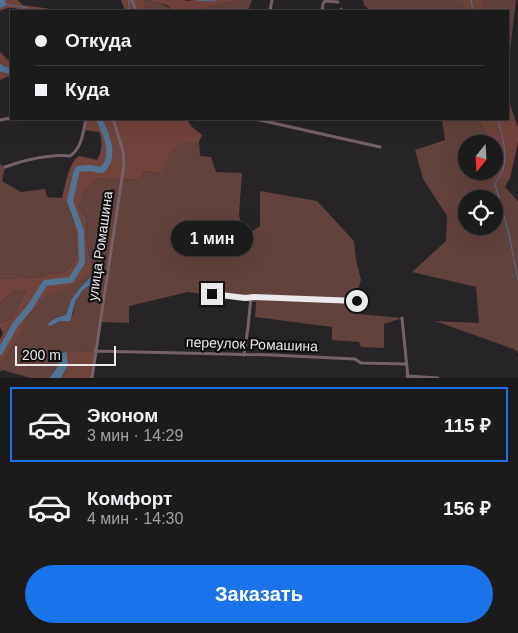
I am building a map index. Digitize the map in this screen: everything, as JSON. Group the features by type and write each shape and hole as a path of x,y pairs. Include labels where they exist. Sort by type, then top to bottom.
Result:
{"street":[{"path":"322,10 324,1 338,2"},
{"path":"5,167 42,157 70,156 80,145 86,120"},
{"name":"улица Ромашина","path":"92,378 124,164 123,151 113,120"},
{"path":"259,120 380,147"},
{"path":"212,294 245,298 357,301"},
{"path":"244,355 251,297"},
{"path":"402,318 408,377 438,378"},
{"name":"переулок Ромашина","path":"95,351 272,355 355,359 360,363 406,364"}],"shaded area":[{"path":"0,0 17,0 23,5 55,10 12,8 0,11"},
{"path":"121,0 144,0 146,10 125,10"},
{"path":"144,0 159,3 172,10 146,10"},
{"path":"148,0 234,0 198,10 172,10 167,5"},
{"path":"252,0 248,10 198,10 233,1"},
{"path":"363,0 462,0 463,10 369,10 364,5"},
{"path":"462,0 483,0 487,10 463,10"},
{"path":"483,0 516,0 509,60 509,10 487,10"},
{"path":"0,52 10,62 10,76 0,80"},
{"path":"509,101 518,128 518,142 510,178 503,178 503,135 486,135 479,120 509,120"},
{"path":"86,120 188,120 191,126 202,135 199,142 181,142 171,152 161,174 145,171 140,179 95,179 84,190 79,207 86,218 87,247 93,265 81,280 49,294 28,316 20,335 0,365 0,339 3,333 0,323 11,319 27,290 15,290 0,303 0,279 40,277 64,272 73,264 77,251 73,217 62,198 70,169 76,159 79,156 97,160 101,147 99,132 83,130"},
{"path":"442,120 479,120 486,135 458,135 458,180 503,180 503,178 510,178 505,187 518,201 518,354 516,350 435,321 479,323 476,287 412,272 446,241 447,216 423,179 415,150 445,140"},
{"path":"181,141 199,142 200,156 211,157 216,172 242,173 239,215 243,234 251,232 260,226 260,191 317,201 354,241 361,280 358,290 359,314 402,318 384,324 384,348 361,347 359,342 332,340 332,327 255,317 256,302 188,292 129,306 129,323 101,322 95,351 60,353 57,367 49,378 31,378 2,370 0,372 0,365 20,335 28,316 49,294 93,265 87,247 86,218 79,207 84,190 95,179 140,179 145,171 160,174 171,152","holes":["99,268 101,269 92,284 83,290 76,300 73,314 67,321 53,324 52,320 66,315 71,300 79,289"]},
{"path":"0,164 5,167 2,181 21,192 45,189 47,197 62,198 73,217 77,251 73,264 64,272 40,277 0,279"},
{"path":"15,290 27,290 11,319 0,323 0,303"},
{"path":"95,351 92,378 61,378 68,365 67,352"}],"water":[{"path":"99,268 101,269 92,284 83,290 76,300 70,321 60,321 50,326 48,324 54,319 66,315 71,300"},
{"path":"67,352 68,365 61,378 49,378 57,367 60,353"}],"waterway":[{"path":"0,5 3,4 2,0"},
{"path":"129,0 129,10"},
{"path":"195,0 216,0"},
{"path":"471,0 473,10"},
{"path":"3,4 28,8"},
{"path":"33,9 37,10"},
{"path":"0,67 10,71"},
{"path":"0,352 15,325 30,307 45,283 71,280 82,262 81,231 70,201 78,169 102,170 109,158 109,145 100,120"},
{"path":"498,120 505,158 503,170 495,184 509,234 518,280"}],"route":[{"path":"212,294 245,298 357,301"}]}
